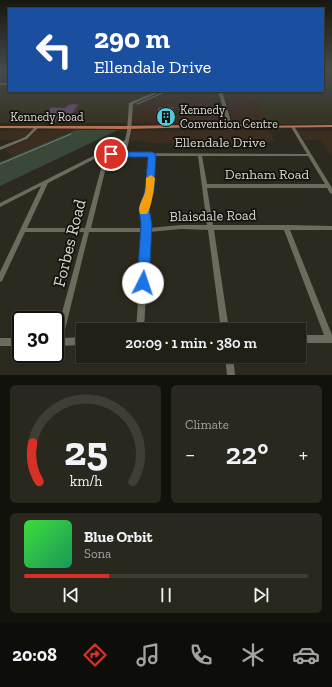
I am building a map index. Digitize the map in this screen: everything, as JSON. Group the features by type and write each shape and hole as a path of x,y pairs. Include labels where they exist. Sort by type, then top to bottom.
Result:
{"main road":[{"name":"Kennedy Road","path":"0,127 93,127 95,129 128,127 231,127 250,129 254,127 332,128"}],"street":[{"path":"123,154 127,140 131,103 158,92"},
{"path":"220,92 231,127"},
{"path":"0,149 26,138 37,127"},
{"path":"293,127 332,192"},
{"name":"Ellendale Drive","path":"0,205 105,153 127,140"},
{"name":"Ellendale Drive","path":"105,153 309,155"},
{"name":"Forbes Road","path":"64,316 87,230 105,153"},
{"path":"140,323 146,230 144,208 150,191 152,154"},
{"path":"200,154 224,323"},
{"path":"0,279 46,182"},
{"name":"Denham Road","path":"205,186 328,186"},
{"name":"Blaisdale Road","path":"23,230 146,230 178,227 332,228"},
{"path":"286,227 331,339 306,339"},
{"path":"64,342 76,341"},
{"path":"0,342 12,342"},
{"path":"229,363 231,375"}],"shaded area":[{"path":"0,88 8,88 8,92 324,92 324,88 332,88 332,124 268,124 256,99 183,98 183,101 154,100 135,107 131,123 0,123"},
{"path":"183,98 217,98 225,124 131,123 134,107 154,100 183,100"},
{"path":"225,98 256,99 268,124 234,123"},
{"path":"31,130 24,137 16,140 0,140 0,131"},
{"path":"76,130 12,157 5,149 26,141 37,131"},
{"path":"269,130 275,142 147,143 130,141 132,131"},
{"path":"298,131 332,131 332,155 321,140 304,140"}],"green space":[{"path":"76,130 118,130 0,186 0,162"}],"building":[{"path":"70,104 78,104 72,114 62,114 59,119 50,119 53,115 46,115 51,107 65,108"},
{"path":"173,107 173,116 158,116 158,108"}],"waterway":[{"path":"137,104 165,92"},
{"path":"0,164 71,134"}],"slow traffic":[{"path":"144,212 144,205 149,194 151,178"}],"place":[{"name":"Kennedy Convention Centre","path":"166,117"}],"route":[{"path":"111,154 152,154 150,191 144,208 147,225 143,283"}]}
